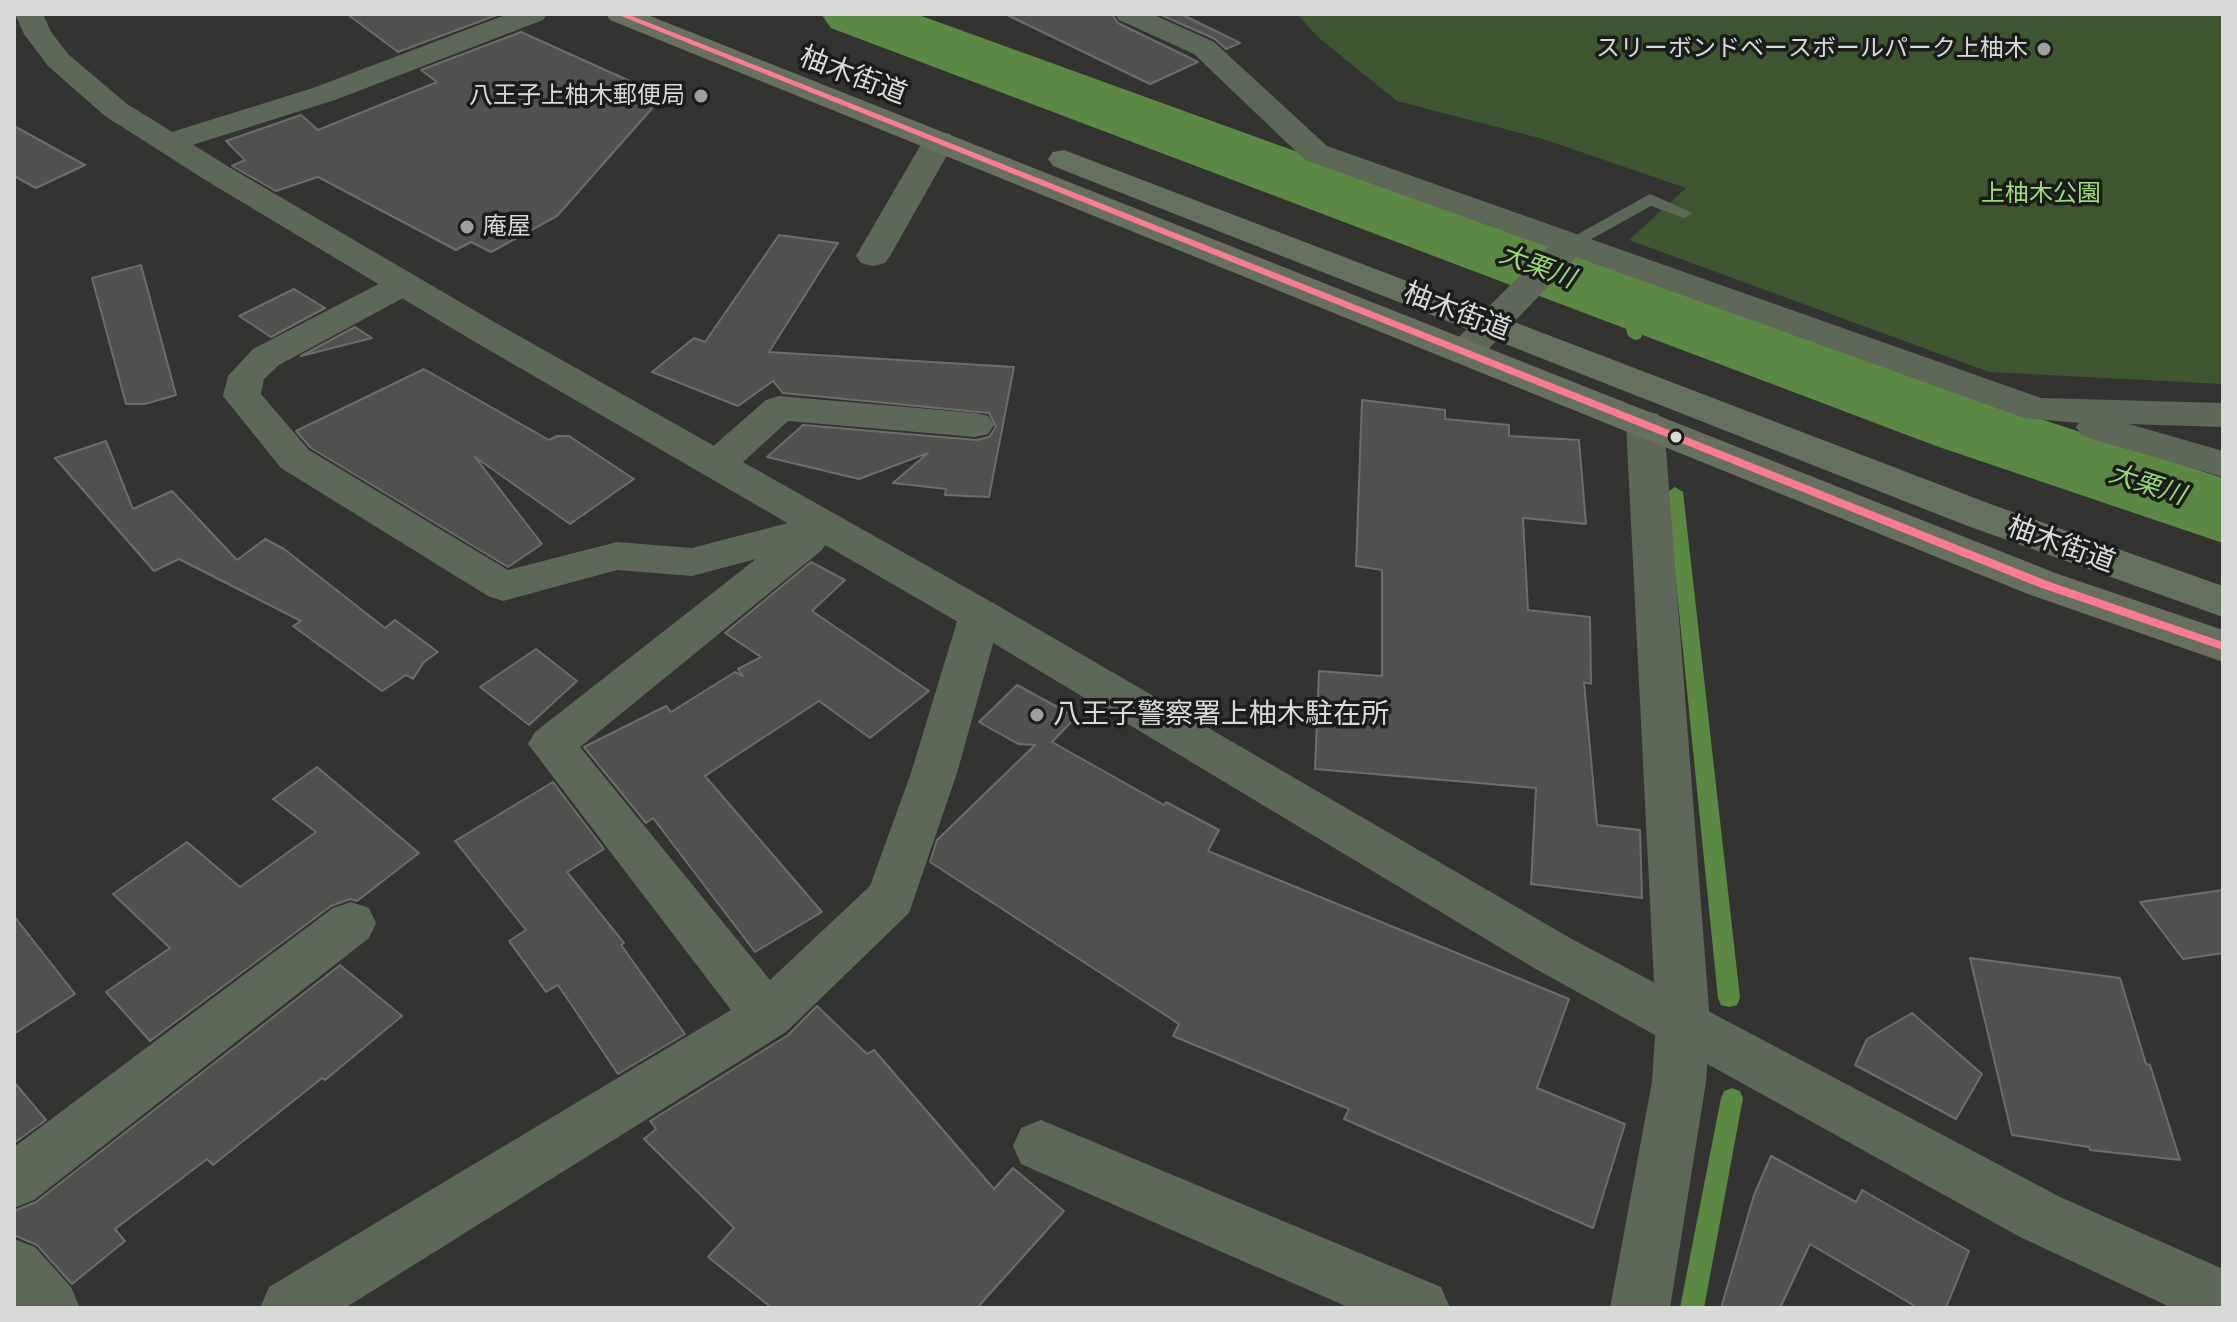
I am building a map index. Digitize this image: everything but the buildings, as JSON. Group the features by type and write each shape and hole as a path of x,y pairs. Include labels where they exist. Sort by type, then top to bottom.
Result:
{"main road":[{"name":"柚木街道","path":"620,14 2043,584 2223,646"},
{"name":"柚木街道","path":"693,14 2055,544 2223,602"}],"street":[{"path":"29,14 46,47 85,86 170,143 404,284 980,615 1552,953 2040,1217 2161,1274 2223,1299"},
{"path":"170,143 324,94 533,14"},
{"path":"1129,14 1204,48 1316,153 2037,410 2223,464"},
{"path":"873,256 939,141"},
{"path":"1465,352 1568,245"},
{"path":"404,284 266,357 246,376 242,396 295,459 503,586 617,556 692,562 826,527"},
{"path":"717,464 779,408 975,425"},
{"path":"2037,410 2223,415"},
{"path":"1640,1308 1679,1082 1683,1022 1645,423"},
{"path":"767,1016 551,744 826,527"},
{"path":"290,1308 767,1016 891,898 934,773 980,615"},
{"path":"14,1181 351,923"},
{"path":"1041,1146 1420,1308"},
{"path":"14,1268 50,1308"}],"lane":[{"path":"1568,245 1650,199 1684,213"}],"green space":[{"name":"上柚木公園","path":"1297,14 2223,14 2223,384 1989,372 1629,240 1686,188 1543,139 1397,101 1319,38"}],"waterway":[{"name":"大栗川","path":"854,14 1968,426 2223,511"},
{"path":"1625,298 1635,336"},
{"path":"1675,492 1729,998"},
{"path":"1692,1308 1732,1098"}],"transit line":[{"path":"620,14 2043,584 2223,646"}],"place":[{"name":"スリーボンドベースボールパーク上柚木","path":"2044,49"},
{"name":"八王子上柚木郵便局","path":"701,96"},
{"name":"庵屋","path":"467,227"},
{"name":"八王子警察署上柚木駐在所","path":"1037,715"}]}
